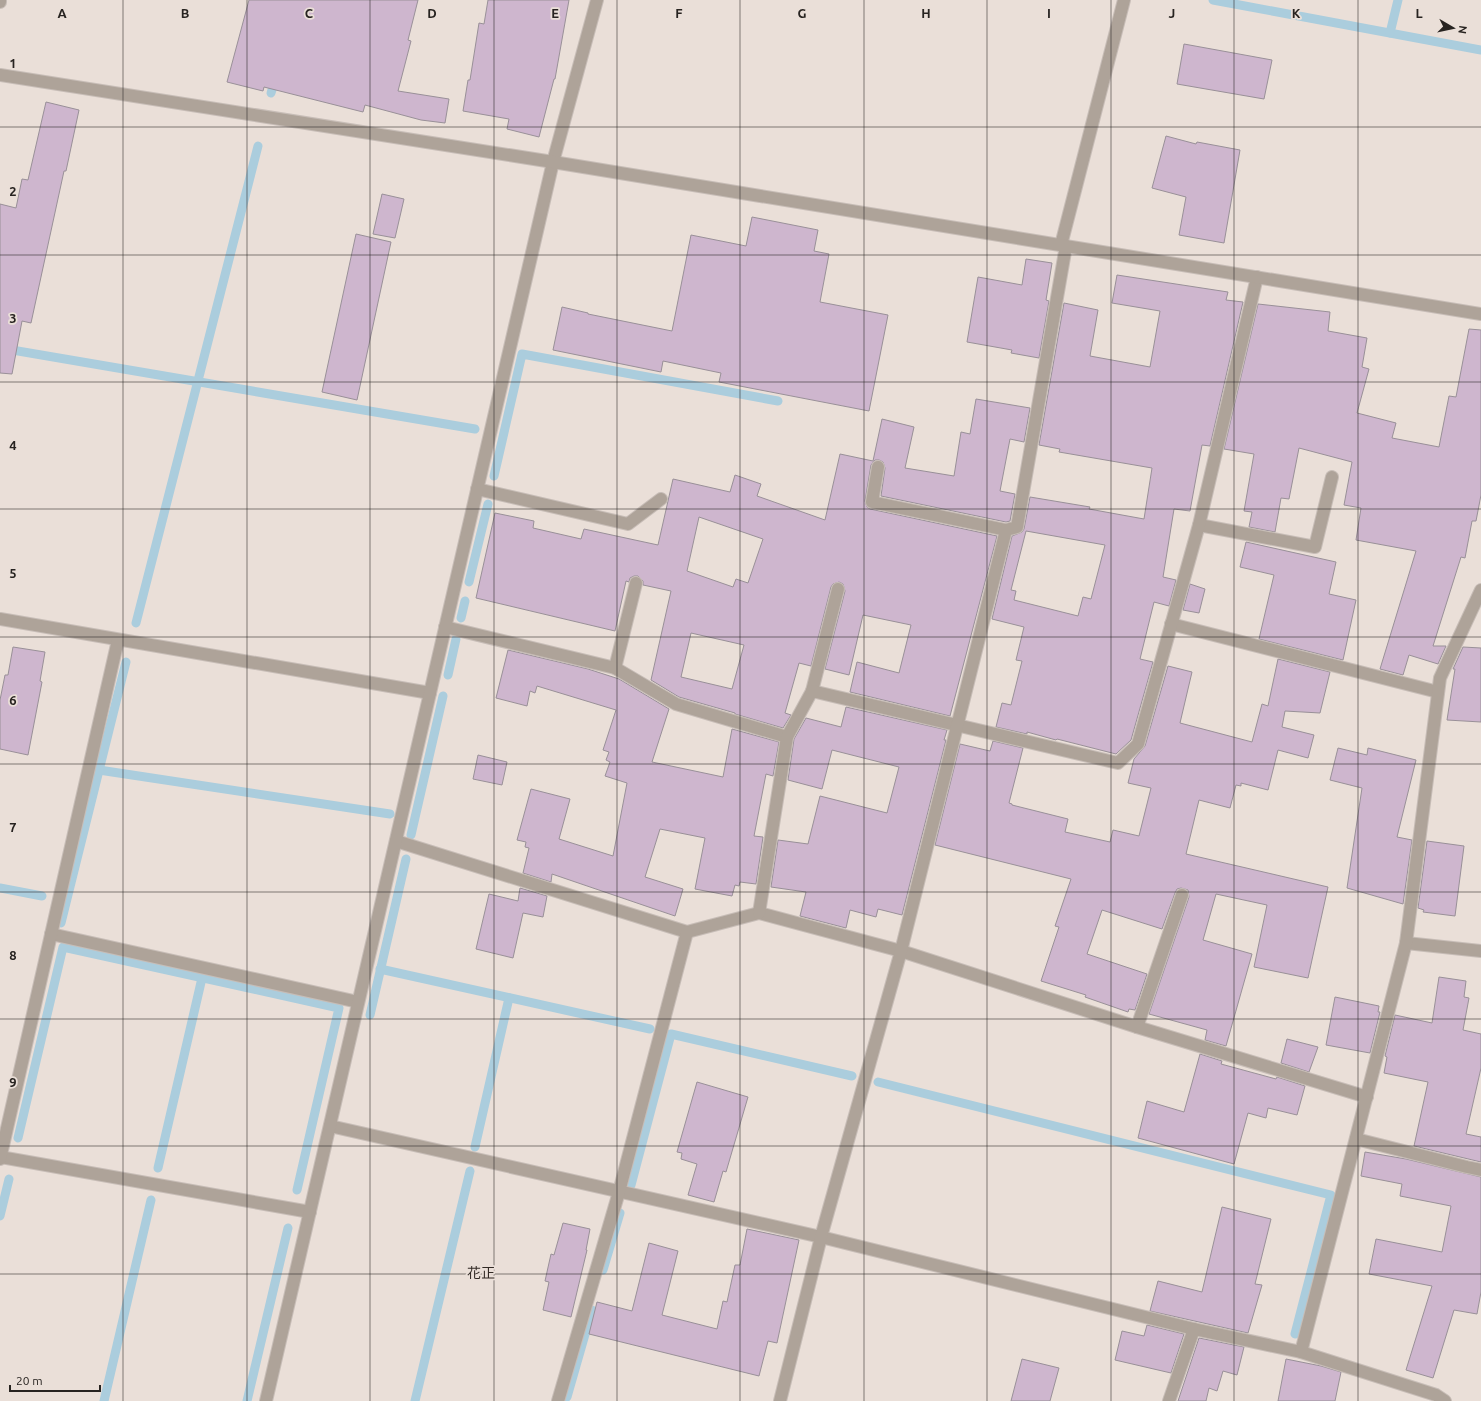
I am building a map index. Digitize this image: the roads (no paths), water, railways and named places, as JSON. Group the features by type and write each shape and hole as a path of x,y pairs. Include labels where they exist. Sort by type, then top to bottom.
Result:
{"street":[{"path":"266,1401 553,162 597,0"},
{"path":"878,467 872,502 1006,530 1017,527 1063,246 1124,0"},
{"path":"0,75 553,162 1481,314"},
{"path":"812,691 958,724 1118,763 1138,744 1199,525 1257,277"},
{"path":"1199,525 1316,547 1332,477"},
{"path":"477,489 628,524 661,500"},
{"path":"780,1401 821,1237 901,951 1006,530"},
{"path":"615,668 636,583"},
{"path":"759,913 787,737 812,691 838,589"},
{"path":"1301,1352 1406,943 1440,678 1481,590"},
{"path":"0,619 430,693"},
{"path":"1171,624 1438,692"},
{"path":"445,627 615,668 676,704 787,737"},
{"path":"118,640 0,1158 310,1212"},
{"path":"396,841 687,932 759,913 901,951 1137,1027 1366,1097"},
{"path":"1137,1027 1182,896"},
{"path":"558,1401 619,1192 687,932"},
{"path":"51,934 358,1002"},
{"path":"1406,943 1481,950"},
{"path":"330,1126 821,1237 1194,1329 1301,1352 1436,1395 1445,1401"},
{"path":"1356,1139 1481,1170"},
{"path":"1169,1401 1194,1329"}],"waterway":[{"path":"1213,0 1481,50"},
{"path":"1390,33 1398,0"},
{"path":"271,93 276,77"},
{"path":"136,623 258,146"},
{"path":"0,348 475,429"},
{"path":"494,476 522,354 778,401"},
{"path":"469,582 488,504"},
{"path":"461,618 465,601"},
{"path":"448,675 456,639"},
{"path":"61,923 126,662"},
{"path":"411,835 443,696"},
{"path":"99,770 390,814"},
{"path":"370,1015 406,859"},
{"path":"0,888 42,896"},
{"path":"18,1138 63,947 339,1008 297,1190"},
{"path":"380,969 650,1029"},
{"path":"158,1168 202,978"},
{"path":"475,1147 509,998"},
{"path":"631,1185 671,1034 852,1076"},
{"path":"878,1082 1331,1195 1295,1334"},
{"path":"415,1401 470,1171"},
{"path":"0,1216 9,1179"},
{"path":"104,1401 151,1200"},
{"path":"603,1270 620,1213"},
{"path":"247,1401 288,1228"},
{"path":"567,1397 592,1310"}],"district":[{"name":"花正","path":"481,1273"}]}
